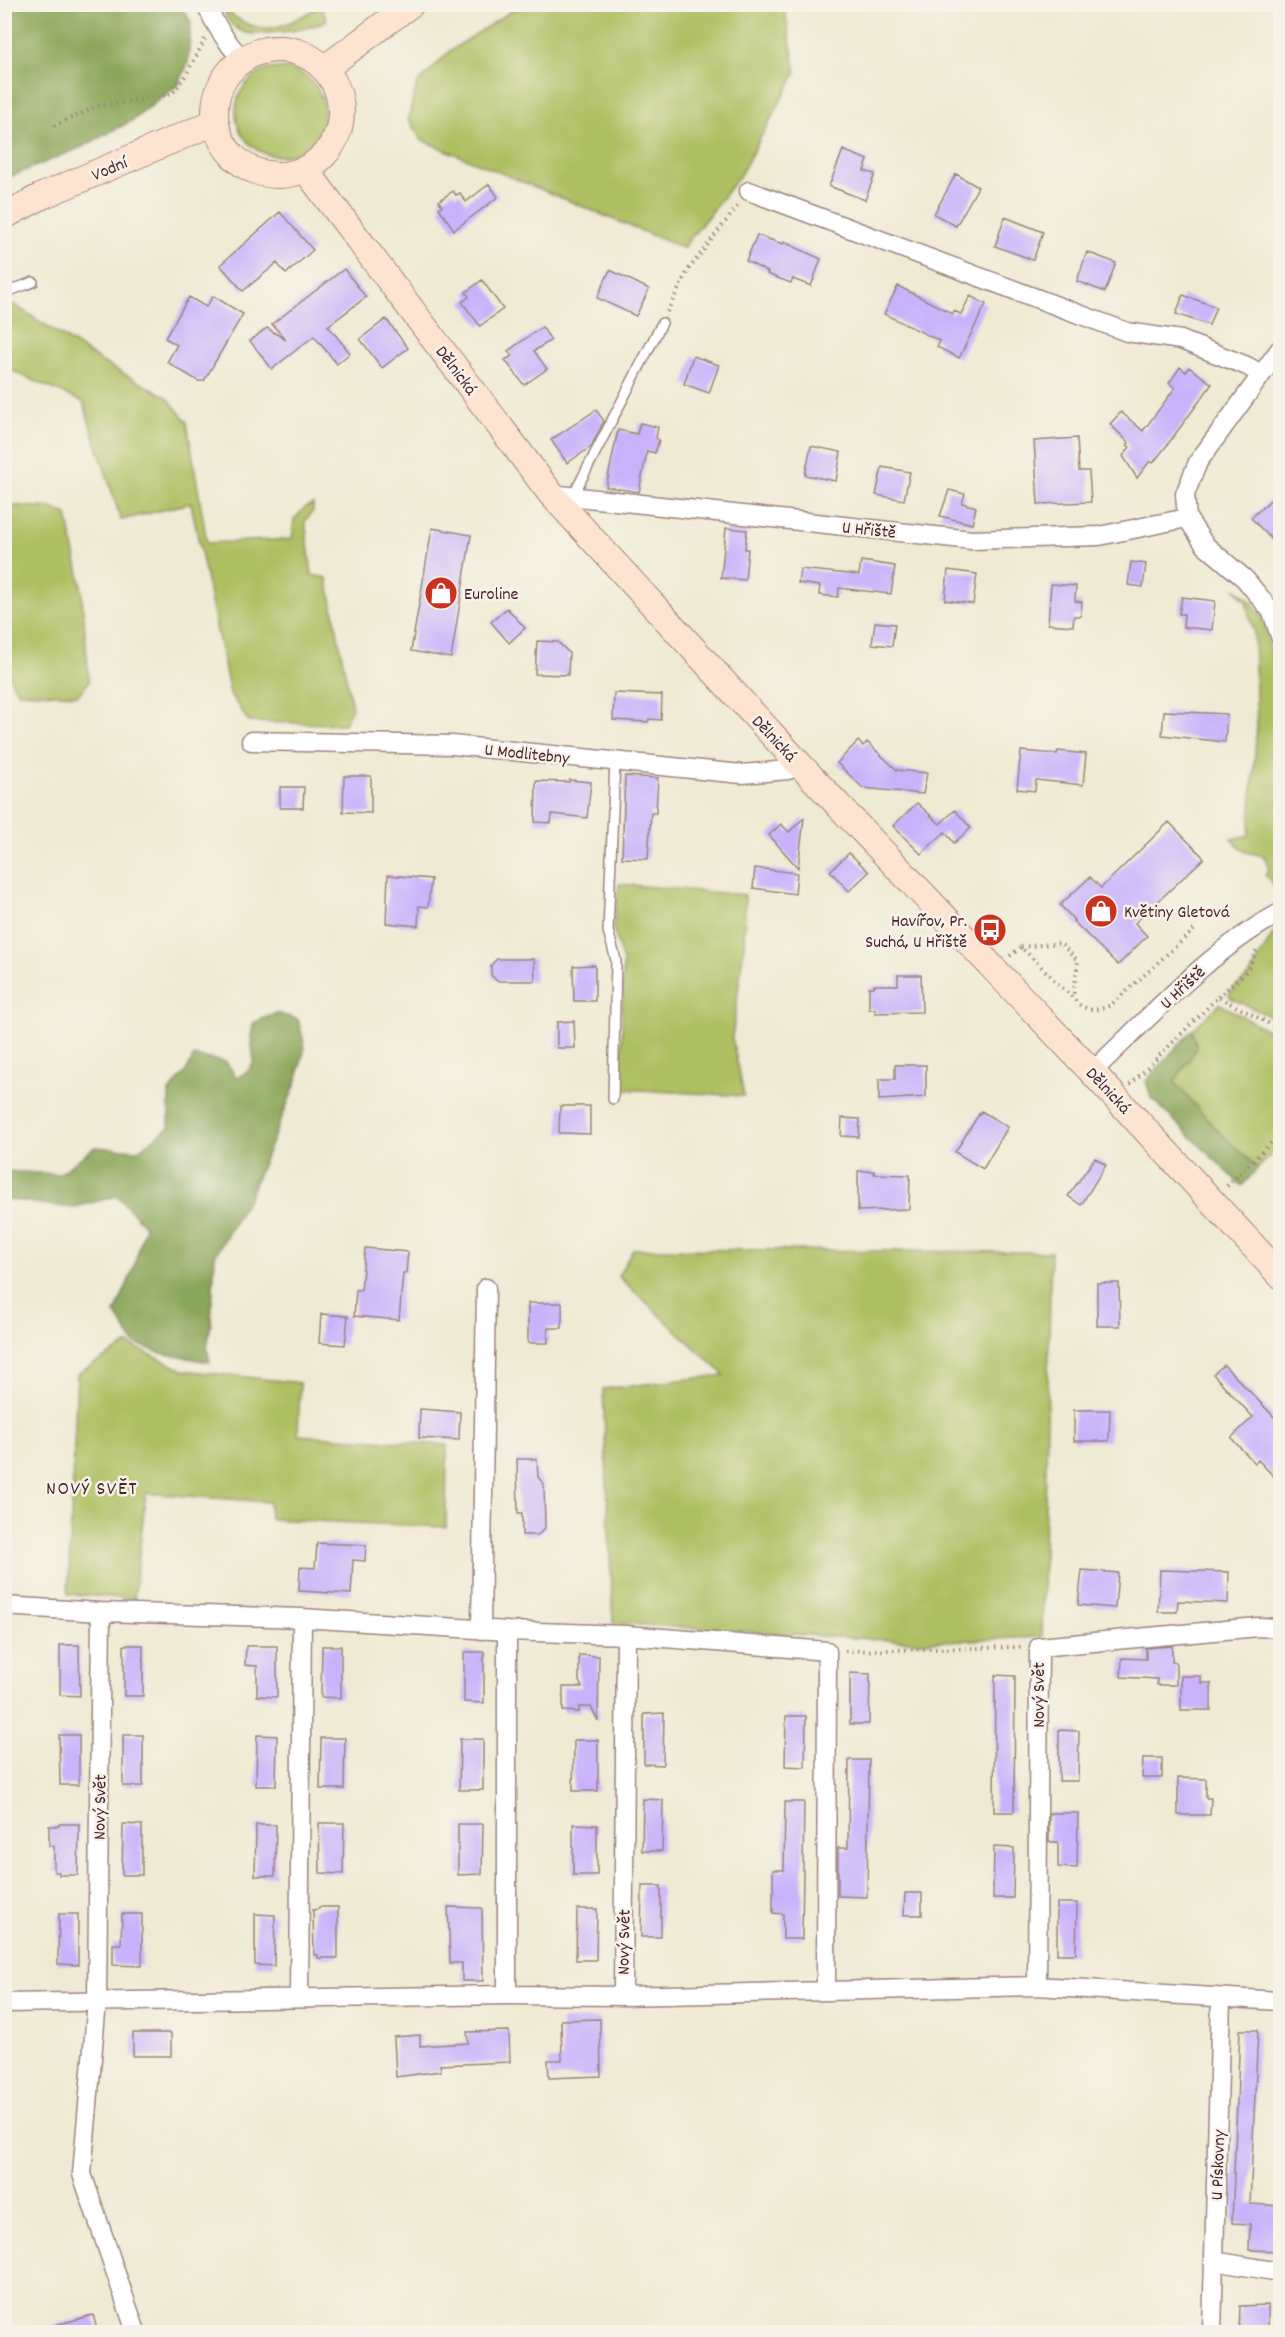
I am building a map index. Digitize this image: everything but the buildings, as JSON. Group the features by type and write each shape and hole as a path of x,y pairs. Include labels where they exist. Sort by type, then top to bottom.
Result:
{"street":[{"path":"206,4 213,22 226,42 242,59"},
{"path":"324,69 411,4"},
{"path":"276,48 294,50 324,69 335,85 341,104 340,124 333,142 321,158 305,169 291,174 276,175 248,168 226,149 215,122 214,104 219,87 229,71 242,59 259,51 276,48"},
{"name":"Vodní","path":"4,216 42,196 215,122"},
{"name":"Dělnická","path":"305,169 562,495 801,766 1212,1201 1275,1264"},
{"path":"749,191 1127,333 1181,340 1247,366 1261,374"},
{"path":"1281,349 1198,462 1185,494 1187,518 1205,545 1245,579 1276,617 1281,636"},
{"name":"U Hřiště","path":"562,495 972,540 1099,536 1187,518"},
{"name":"U Modlitebny","path":"251,741 452,745 742,774 788,770 801,766"},
{"name":"U Hřiště","path":"1092,1072 1214,958 1277,915"},
{"path":"481,1630 486,1288"},
{"path":"4,1606 101,1612 302,1618 481,1630 626,1635 826,1651 826,1990"},
{"name":"Nový Svět","path":"101,1612 97,2001 82,2175 136,2332"},
{"path":"300,1998 302,1618"},
{"name":"Nový Svět","path":"1037,1986 1039,1647 1258,1627 1281,1628"},
{"path":"507,1631 507,1995"},
{"name":"Nový Svět","path":"622,1996 626,1635"},
{"name":"Nový Svět","path":"4,2003 507,1995 622,1996 1037,1986 1281,2001"},
{"name":"U Pískovny","path":"1212,2332 1221,1998"},
{"path":"1214,2261 1281,2272"}],"lane":[{"path":"4,293 33,282"},
{"path":"562,495 662,323"},
{"path":"613,1099 616,960 608,931 615,761"}],"path":[{"path":"54,126 95,107 172,94 186,75 213,22"},
{"path":"662,323 688,270 749,191"},
{"path":"1117,1098 1247,970 1277,915"},
{"path":"1021,947 1080,1005 1099,1011 1111,1005 1194,930"},
{"path":"994,969 1021,947 1060,943 1078,960 1073,999"},
{"path":"1218,997 1281,1029"},
{"path":"1212,1201 1281,1134"},
{"path":"826,1651 1039,1647"}],"green space":[{"path":"5,4 180,5 191,22 188,63 179,84 133,120 82,147 5,179"},
{"path":"520,5 784,5 796,73 740,175 683,248 421,140 408,119 417,84 450,51"},
{"path":"320,6 327,20 319,24 292,31 254,34 243,32 230,23 224,8 249,25 272,28 294,20"},
{"path":"280,68 297,72 311,81 320,95 324,112 320,129 311,143 297,152 280,156 263,152 249,143 240,129 236,112 240,95 249,81 263,72"},
{"path":"13,304 102,362 167,397 187,422 207,543 292,539 294,519 306,507 313,504 313,511 305,521 312,575 327,578 352,708 344,724 249,722 230,694 191,503 121,520 83,402 5,368 5,307"},
{"path":"4,505 52,508 67,515 81,584 89,682 78,695 18,692 12,683 5,656"},
{"path":"1235,588 1252,602 1263,619 1280,691 1280,892 1265,875 1269,868 1264,856 1246,852 1231,839 1249,835 1257,725 1254,634 1246,602"},
{"path":"619,884 745,895 744,946 732,1038 744,1096 621,1089 623,961 613,928"},
{"path":"1280,930 1280,1011 1274,1018 1232,999 1229,995 1231,990 1249,976 1273,933"},
{"path":"1220,1004 1280,1037 1280,1072 1276,1082 1280,1084 1280,1148 1258,1168 1219,1132 1174,1082 1197,1048 1192,1030"},
{"path":"276,1013 298,1019 305,1047 296,1083 249,1197 215,1256 207,1349 210,1362 160,1353 134,1343 115,1313 133,1270 145,1226 117,1196 72,1208 5,1199 5,1171 59,1174 95,1147 138,1150 169,1127 169,1092 186,1071 194,1056 226,1062 237,1078 248,1071 254,1062 251,1037 253,1023"},
{"path":"1192,1030 1197,1048 1174,1082 1219,1132 1258,1168 1242,1186 1151,1098 1146,1081"},
{"path":"633,1249 1051,1252 1042,1637 920,1642 613,1623 603,1389 724,1375 618,1276"},
{"path":"128,1344 183,1370 300,1383 298,1435 447,1445 446,1527 270,1519 269,1502 146,1493 134,1599 68,1594 77,1374"}],"place":[{"name":"Euroline","path":"441,593"},
{"name":"Květiny Gletová","path":"1101,911"},
{"name":"Havířov, Pr. Suchá, U Hřiště","path":"990,930"}],"district":[{"name":"NOVÝ SVĚT","path":"92,1487"}]}
